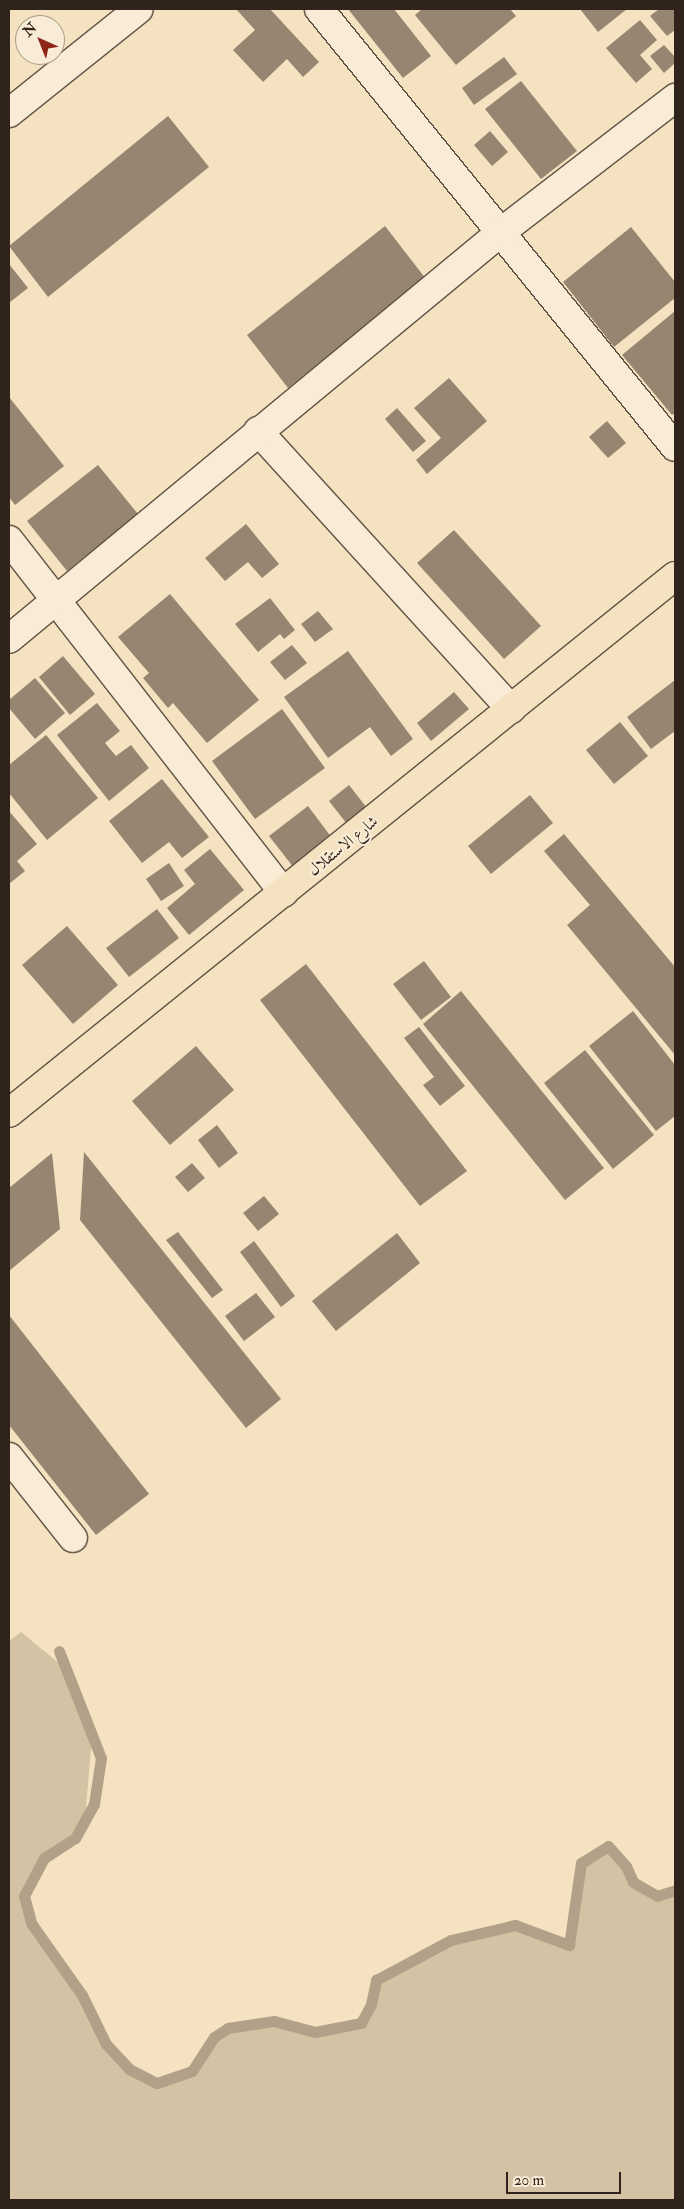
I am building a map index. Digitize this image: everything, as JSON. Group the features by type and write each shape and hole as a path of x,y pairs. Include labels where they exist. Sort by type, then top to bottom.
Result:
{"highway":[{"name":"شارع الاستقلال","path":"9,1113 675,576"}],"street":[{"path":"12,103 139,9"},
{"path":"319,9 675,447"},
{"path":"9,639 500,232 675,98"},
{"path":"258,432 511,709"},
{"path":"9,540 284,893"},
{"path":"9,1457 73,1538"}],"shaded area":[{"path":"21,1632 66,1669 92,1736 85,1820 38,1869 24,1896 31,1923 82,1995 106,2044 129,2069 157,2083 192,2071 214,2037 228,2028 274,2021 315,2032 360,2023 376,1980 451,1940 515,1925 569,1945 581,1863 608,1846 626,1866 633,1882 657,1896 675,1890 675,2200 9,2200 9,1641"}],"building":[{"path":"236,9 270,9 319,62 303,77 287,59 263,82 233,50 255,30"},
{"path":"348,9 394,9 431,56 403,78"},
{"path":"422,9 510,9 516,16 456,65 415,15"},
{"path":"580,9 627,9 598,32"},
{"path":"659,9 675,9 675,30 667,36 650,16"},
{"path":"640,20 657,40 640,55 652,69 636,83 606,48"},
{"path":"664,45 675,57 675,63 664,73 650,56"},
{"path":"504,57 517,74 474,105 462,88"},
{"path":"521,81 577,151 541,179 485,109"},
{"path":"168,116 209,167 48,297 9,246"},
{"path":"490,131 508,152 492,166 474,145"},
{"path":"385,226 426,279 288,388 247,335"},
{"path":"631,227 675,282 675,298 614,347 563,282"},
{"path":"9,264 28,288 9,303"},
{"path":"675,311 675,413 672,415 622,355"},
{"path":"449,378 487,421 427,474 416,460 441,438 414,408"},
{"path":"9,397 64,466 15,505 9,497"},
{"path":"397,408 426,441 413,452 385,419"},
{"path":"607,421 626,443 608,458 589,437"},
{"path":"98,465 138,514 67,571 27,521"},
{"path":"246,524 279,564 262,578 248,562 225,581 205,558"},
{"path":"454,530 541,626 504,659 417,563"},
{"path":"170,594 259,700 207,743 173,703 168,708 143,678 149,673 118,637"},
{"path":"270,598 295,630 284,639 280,634 258,652 235,624"},
{"path":"318,611 333,629 315,642 301,624"},
{"path":"292,645 307,663 285,680 270,662"},
{"path":"348,651 413,739 391,756 370,727 328,758 284,697"},
{"path":"63,656 95,694 70,715 39,677"},
{"path":"35,678 65,713 35,739 9,708 9,700"},
{"path":"675,680 675,731 651,749 627,717"},
{"path":"454,692 469,709 431,741 417,723"},
{"path":"97,703 120,731 105,743 116,756 131,745 149,768 109,801 57,735"},
{"path":"282,709 325,768 255,819 212,761"},
{"path":"620,722 648,756 614,784 586,750"},
{"path":"46,735 98,798 47,840 9,793 9,765"},
{"path":"162,779 209,837 182,858 169,842 142,863 109,821"},
{"path":"349,785 367,808 347,824 329,801"},
{"path":"530,795 553,823 491,874 468,846"},
{"path":"308,806 332,838 294,868 269,836"},
{"path":"9,811 37,844 17,861 25,871 9,884"},
{"path":"564,834 675,967 675,1055 567,925 590,905 544,851"},
{"path":"210,849 244,890 189,935 167,908 195,884 184,870"},
{"path":"169,863 184,886 161,901 146,879"},
{"path":"157,909 179,938 129,977 106,948"},
{"path":"67,926 118,985 73,1024 22,965"},
{"path":"424,961 451,997 421,1020 393,984"},
{"path":"306,964 467,1171 420,1206 260,1000"},
{"path":"461,991 604,1168 565,1200 423,1024"},
{"path":"633,1011 675,1065 675,1116 656,1131 589,1046"},
{"path":"419,1027 465,1086 440,1106 423,1085 434,1077 404,1038"},
{"path":"196,1046 234,1090 170,1145 132,1101"},
{"path":"585,1050 654,1135 613,1169 544,1083"},
{"path":"217,1125 238,1153 219,1168 198,1140"},
{"path":"84,1152 281,1399 246,1428 80,1220"},
{"path":"52,1153 60,1229 9,1271 9,1188"},
{"path":"192,1163 205,1178 188,1192 175,1177"},
{"path":"264,1196 279,1214 258,1231 243,1213"},
{"path":"178,1232 223,1290 212,1298 166,1240"},
{"path":"397,1233 420,1263 336,1331 312,1301"},
{"path":"254,1241 295,1296 281,1307 240,1252"},
{"path":"256,1293 275,1317 244,1341 225,1316"},
{"path":"9,1315 149,1494 96,1535 9,1425"}],"waterway":[{"path":"59,1651 101,1758 94,1804 75,1838 44,1858 24,1896 31,1923 82,1995 106,2044 129,2069 157,2083 192,2071 214,2037 228,2028 274,2021 315,2032 361,2023 371,2004 376,1980 451,1940 515,1925 569,1945 581,1863 608,1846 626,1866 633,1882 657,1896 675,1890"}]}
